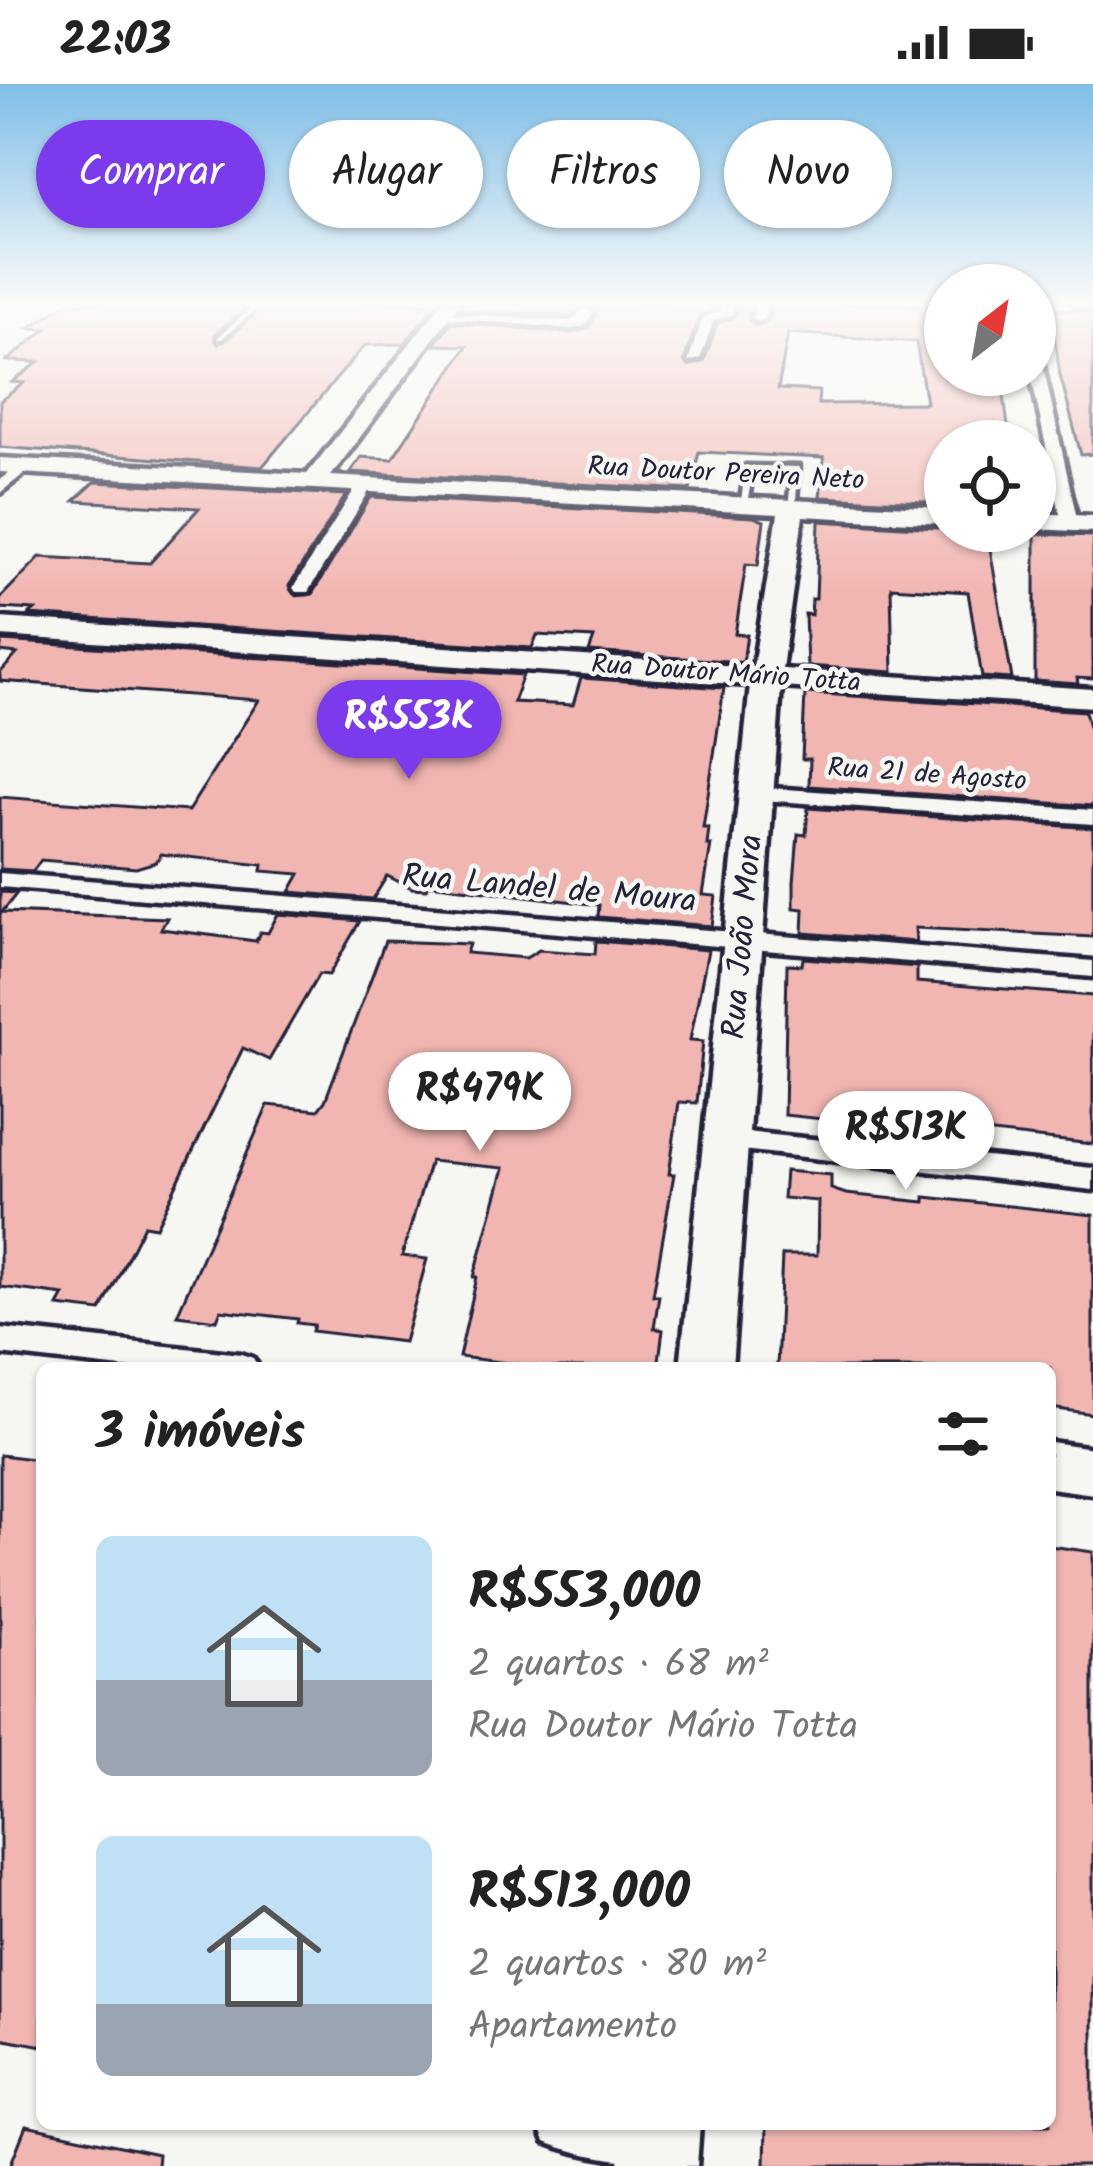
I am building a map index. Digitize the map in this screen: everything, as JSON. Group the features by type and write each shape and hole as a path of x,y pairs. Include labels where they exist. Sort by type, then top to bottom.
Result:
{"street":[{"path":"314,482 376,400"},
{"path":"1046,400 1082,524"},
{"path":"0,488 13,466"},
{"name":"Rua Doutor Pereira Neto","path":"13,466 924,515"},
{"path":"302,588 365,485"},
{"name":"Rua João Mora","path":"707,1362 766,677 792,508"},
{"name":"Rua Doutor Mário Totta","path":"0,627 1093,698"},
{"name":"Rua 21 de Agosto","path":"756,794 1093,817"},
{"name":"Rua Landel de Moura","path":"0,880 1093,969"},
{"path":"726,1140 1093,1179"},
{"path":"0,1341 187,1362"},
{"path":"1056,1466 1093,1471"},
{"path":"591,2130 660,2144"}],"lane":[{"path":"743,505 749,468 760,465 796,469 792,508"}],"building":[{"path":"318,400 262,467 0,447 0,401"},
{"path":"431,400 818,400 818,404 1005,400 1007,420 924,420 924,502 820,497 824,458 699,452 690,490 350,472 361,457 392,459"},
{"path":"1067,400 1093,400 1093,454 1081,455"},
{"path":"95,482 346,495 289,586 296,596 312,594 371,497 754,517 764,521 758,565 746,564 735,634 747,635 743,662 589,652 594,638 537,635 532,648 29,615 35,610 0,608 0,598 40,557 150,563 199,508 74,501"},
{"path":"819,521 924,527 924,552 991,552 1012,679 982,677 968,592 891,587 893,672 807,666 805,614 811,615 812,599 816,599"},
{"path":"1056,535 1093,536 1093,679 1077,678 1078,684 1035,681 1035,552 1056,552"},
{"path":"2,641 523,675 513,702 573,705 581,678 724,688 703,828 709,828 707,845 711,845 703,895 716,896 712,926 598,917 599,905 429,884 427,889 412,888 387,876 373,899 290,892 300,874 262,871 263,865 161,854 156,862 136,868 41,860 33,871 0,869 0,797 188,811 259,700 0,681 0,673 17,654 0,652"},
{"path":"805,693 1085,711 1093,742 1093,806 809,786 810,759 802,759"},
{"path":"808,808 1093,828 1093,937 915,928 916,942 803,933 804,909 794,908 794,882 798,834 806,835"},
{"path":"0,892 17,893 2,912 167,918 161,929 256,941 260,932 268,933 278,914 360,921 329,975 319,974 269,1060 243,1048 156,1227 144,1225 101,1311 58,1306 64,1295 0,1287"},
{"path":"385,941 469,944 466,953 526,958 539,950 595,954 596,941 708,950 690,1040 703,1041 697,1103 679,1102 669,1174 674,1174 653,1295 659,1295 654,1328 663,1330 659,1362 501,1362 459,1357 474,1277 504,1168 430,1161 402,1256 427,1259 404,1342 312,1331 314,1325 297,1323 298,1319 221,1310 217,1320 177,1315 268,1105 318,1110"},
{"path":"803,958 917,967 917,982 1093,996 1093,1144 927,1126 926,1108 860,1101 860,1123 784,1115 787,964 802,965"},
{"path":"785,1171 831,1175 831,1189 846,1194 925,1202 925,1197 1093,1215 1093,1414 1056,1409 1056,1362 777,1362 782,1255 817,1255 818,1201 783,1198"},
{"path":"0,1455 36,1459 36,2045 0,2038"},
{"path":"1056,1547 1093,1552 1093,2166 765,2166 766,2130 1056,2130"},
{"path":"26,2126 158,2154 157,2166 10,2166"}]}
